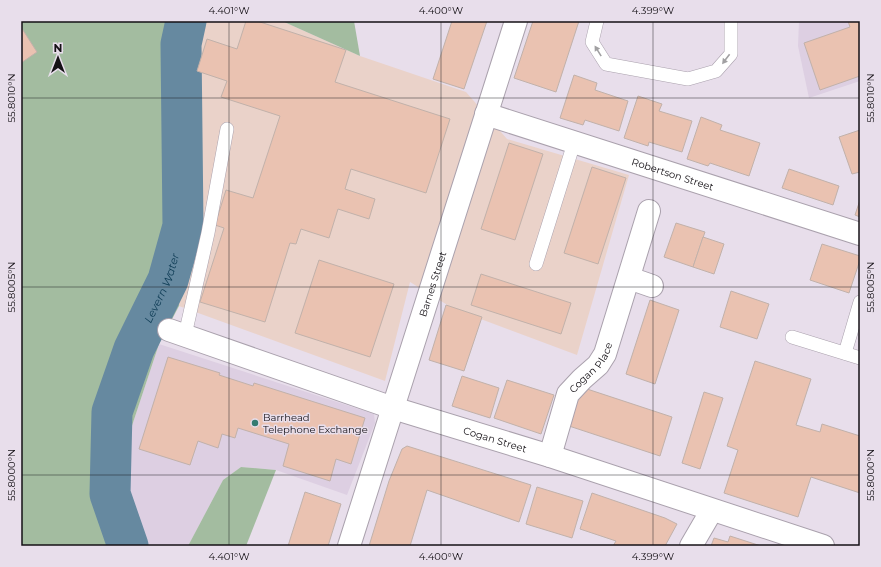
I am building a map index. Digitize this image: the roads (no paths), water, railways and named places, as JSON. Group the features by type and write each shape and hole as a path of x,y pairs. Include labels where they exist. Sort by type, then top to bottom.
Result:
{"street":[{"name":"Barnes Street","path":"348,546 516,21"},
{"name":"Robertson Street","path":"486,114 860,234"},
{"name":"Cogan Place","path":"550,456 568,394 582,378 598,365 605,354 649,211"},
{"path":"629,278 652,286"},
{"name":"Cogan Street","path":"177,333 393,408 550,456 823,546"},
{"path":"691,546 712,510"}],"lane":[{"path":"597,21 592,42 606,64 688,79 716,72 731,54 731,21"},
{"path":"177,333 208,233 227,129"},
{"path":"536,264 574,143"},
{"path":"845,353 860,302"},
{"path":"792,337 860,358"}],"waterway":[{"name":"Levern Water","path":"128,546 110,494 112,412 134,349 168,280 183,226 181,44 186,21"}],"place":[{"name":"Barrhead Telephone Exchange","path":"255,423"}]}
